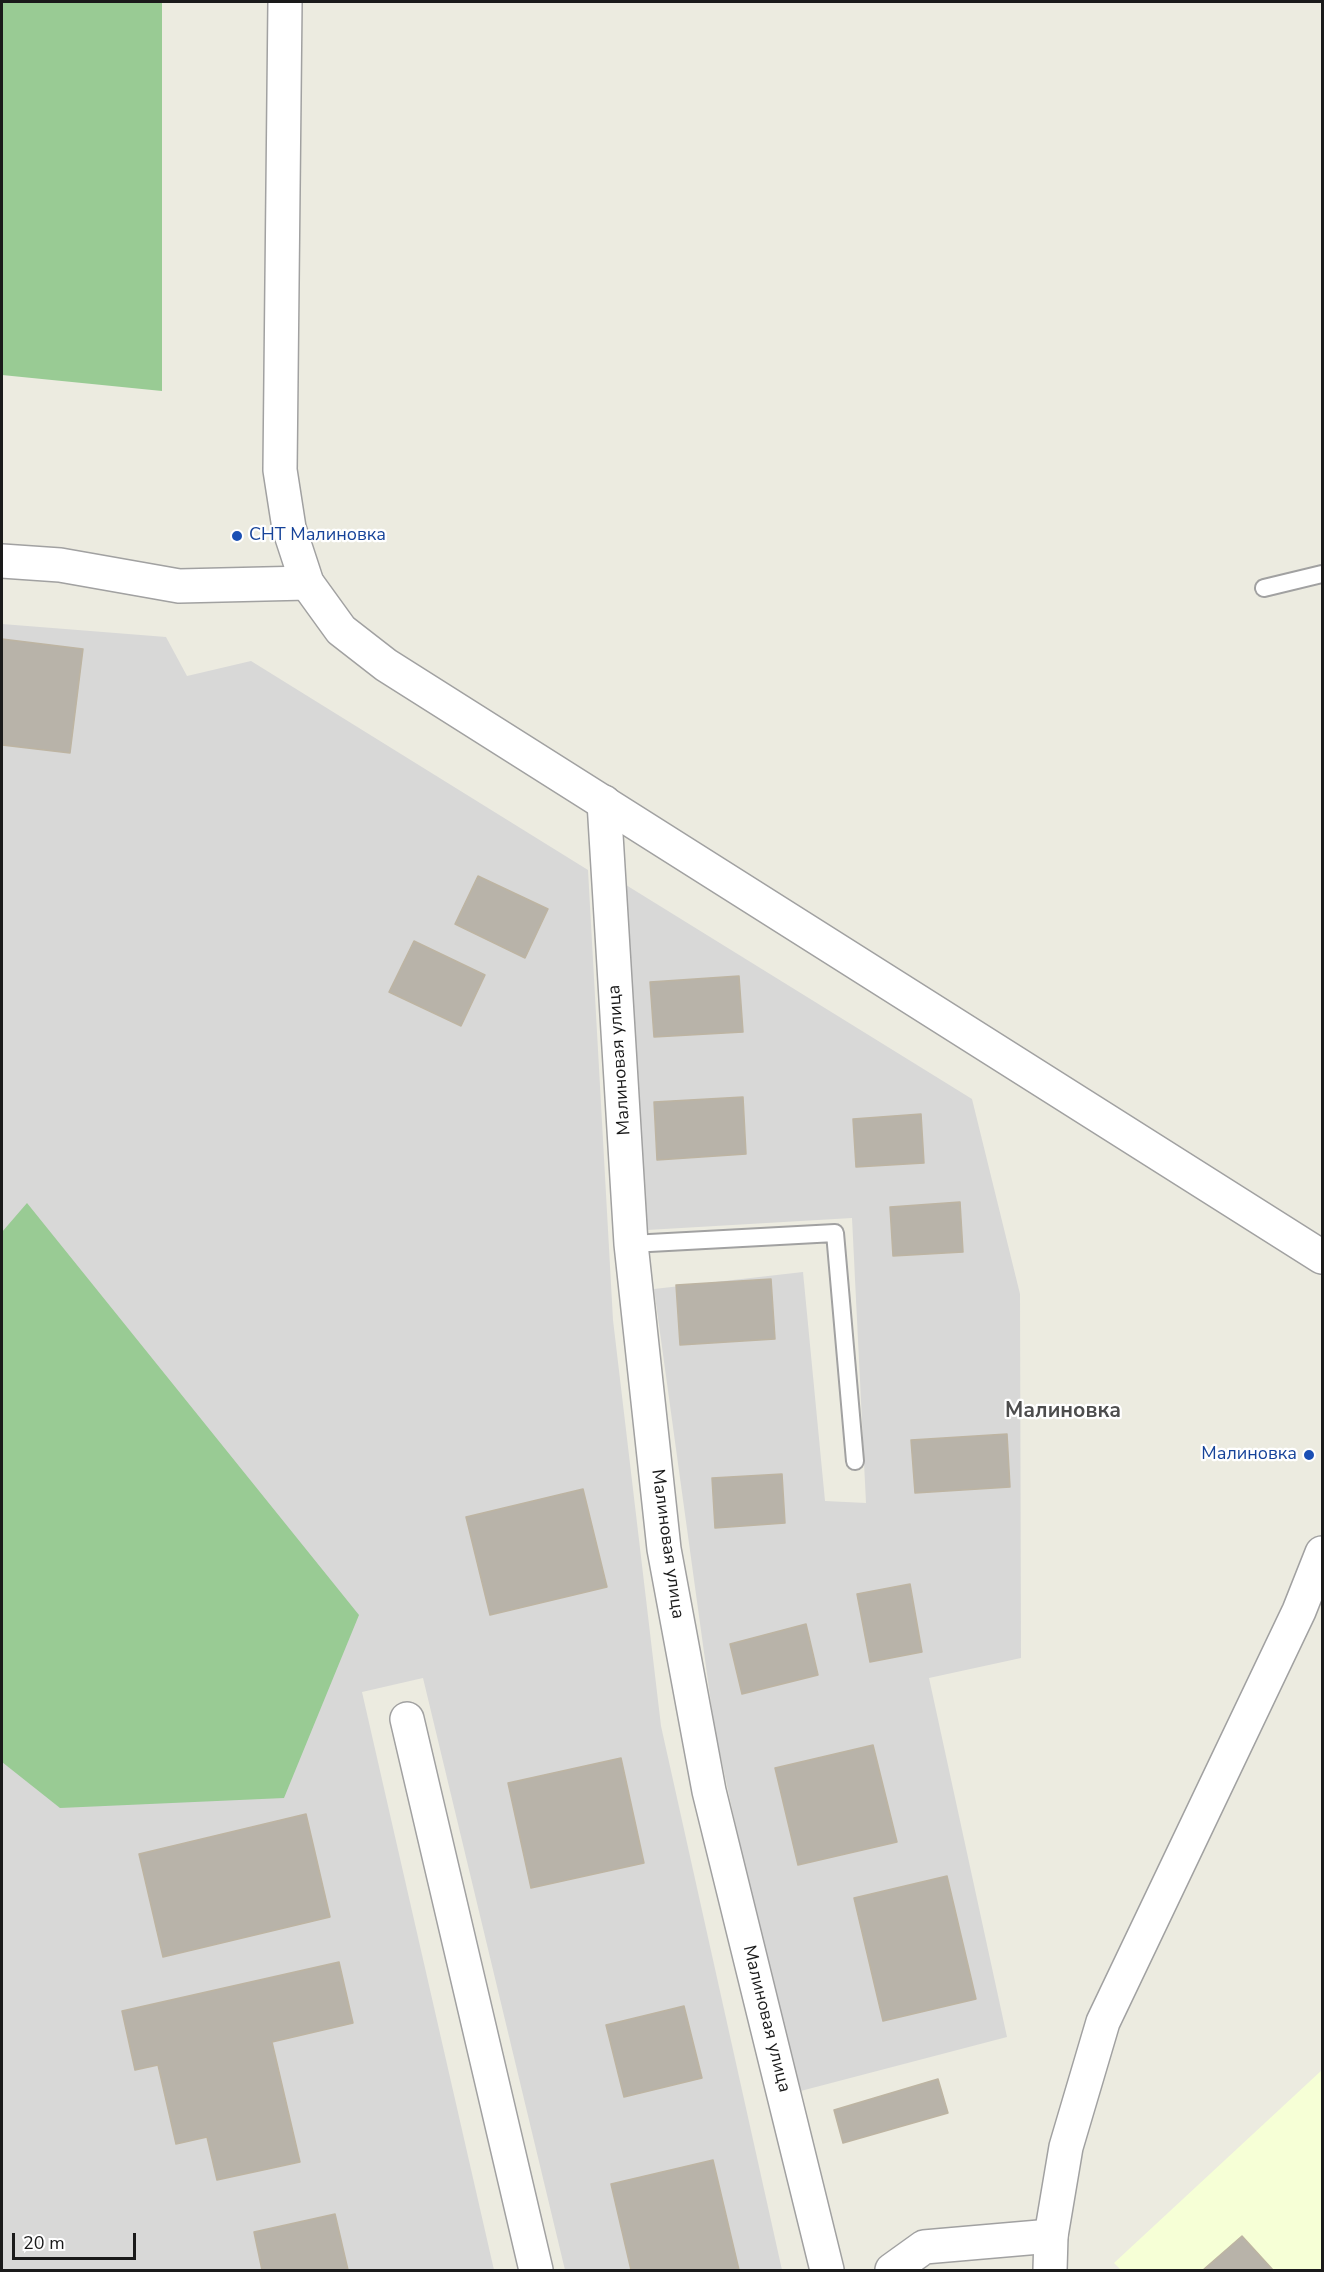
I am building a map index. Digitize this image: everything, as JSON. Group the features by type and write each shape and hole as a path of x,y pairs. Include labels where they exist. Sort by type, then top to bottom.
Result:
{"street":[{"path":"285,2 280,470 289,528 307,583 341,630 386,665 1323,1257"},
{"path":"2,561 60,565 178,586 307,583"},
{"name":"Малиновая улица","path":"604,802 631,1244 664,1549 709,1791 827,2271"},
{"path":"1050,2271 1051,2236 1066,2147 1102,2022 1311,1611 1323,1553"},
{"path":"407,1719 536,2271"},
{"path":"892,2271 924,2247 1051,2236"}],"lane":[{"path":"1264,588 1323,574"},
{"path":"631,1244 835,1233 855,1461"}],"shaded area":[{"path":"2,2 162,2 162,391 2,375"},
{"path":"2,624 166,637 187,676 251,661 588,870 613,1320 661,1726 782,2270 565,2270 423,1678 362,1692 494,2270 2,2270"},
{"path":"626,885 972,1099 1020,1294 1021,1658 929,1678 1007,2037 793,2093 714,1725 654,1289 803,1272 825,1501 866,1503 852,1218 647,1230"},
{"path":"27,1203 359,1615 284,1798 60,1808 2,1762 2,1232"},
{"path":"1322,2070 1322,2270 1121,2270 1114,2263"}],"building":[{"path":"2,639 83,649 70,753 2,745"},
{"path":"478,876 548,909 525,958 455,924"},
{"path":"414,941 485,975 461,1026 389,992"},
{"path":"739,976 743,1032 654,1037 650,982"},
{"path":"743,1097 746,1154 657,1160 654,1102"},
{"path":"921,1114 924,1163 856,1167 853,1119"},
{"path":"960,1202 963,1252 893,1256 890,1207"},
{"path":"771,1279 775,1339 680,1345 676,1285"},
{"path":"1007,1434 1010,1487 915,1493 911,1440"},
{"path":"782,1474 785,1523 715,1528 712,1478"},
{"path":"583,1489 607,1587 490,1615 466,1517"},
{"path":"910,1584 922,1652 870,1662 857,1594"},
{"path":"806,1624 818,1675 742,1694 730,1644"},
{"path":"873,1745 897,1842 798,1865 775,1768"},
{"path":"621,1758 644,1863 531,1888 508,1783"},
{"path":"306,1814 330,1917 163,1957 139,1854"},
{"path":"947,1876 976,1999 883,2021 854,1898"},
{"path":"339,1962 353,2023 272,2042 300,2162 217,2180 207,2137 176,2144 158,2065 135,2070 122,2011"},
{"path":"684,2006 702,2078 624,2097 606,2025"},
{"path":"938,2079 948,2113 843,2143 834,2110"},
{"path":"713,2160 739,2270 631,2270 611,2184"},
{"path":"335,2214 348,2270 262,2270 254,2232"},
{"path":"1242,2236 1273,2270 1203,2270"}],"place":[{"name":"СНТ Малиновка","path":"237,536"},
{"name":"Малиновка","path":"1309,1455"}],"district":[{"name":"Малиновка","path":"1063,1412"}]}
